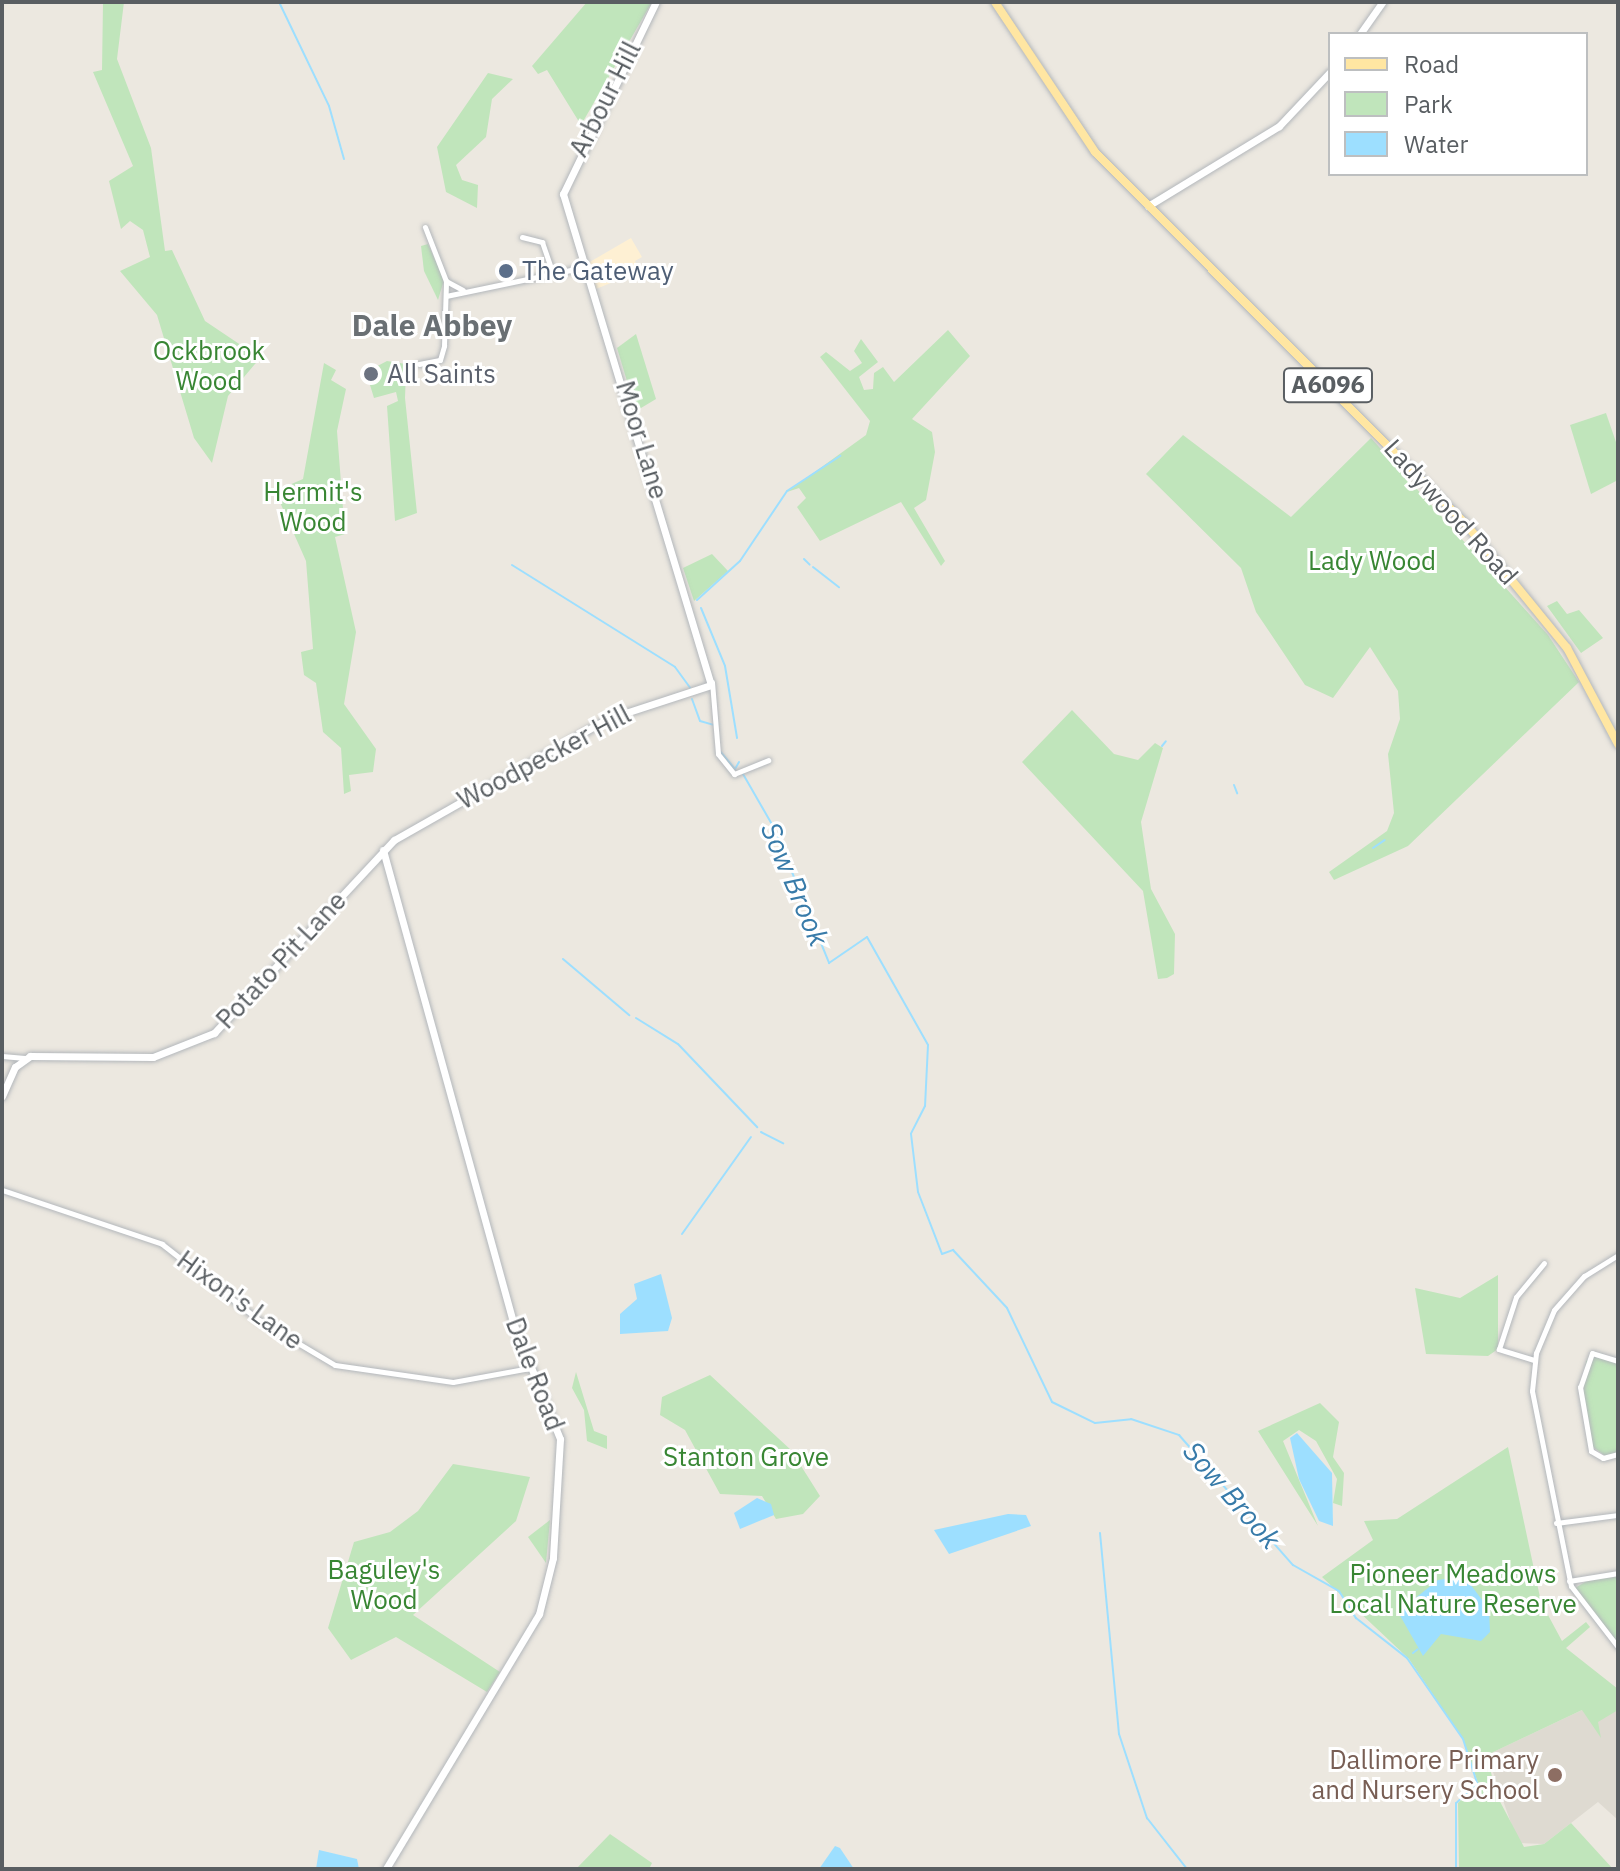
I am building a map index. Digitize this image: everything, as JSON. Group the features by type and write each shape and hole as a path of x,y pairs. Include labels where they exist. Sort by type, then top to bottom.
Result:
{"main road":[{"name":"A6096","path":"995,2 1078,131 1148,206"},
{"name":"Ladywood Road","path":"1148,206 1452,508 1567,648 1618,744"}],"street":[{"name":"Arbour Hill","path":"564,199 576,155 656,2"},
{"path":"1361,32 1382,2"},
{"path":"1148,206 1279,126 1328,74"},
{"name":"Moor Lane","path":"564,199 712,682"},
{"path":"419,364 442,358 446,281 425,227"},
{"path":"522,237 542,242 553,274"},
{"path":"445,296 586,267"},
{"path":"446,281 463,290"},
{"path":"712,682 718,754 734,774 768,760"},
{"name":"Woodpecker Hill","path":"383,850 607,719 712,682"},
{"name":"Potato Pit Lane","path":"4,1056 153,1057 214,1033 383,850"},
{"name":"Dale Road","path":"383,850 530,1368 560,1439 549,1586 527,1637 386,1869"},
{"name":"Potato Pit Lane","path":"4,1056 15,1067"},
{"path":"2,1096 15,1067 25,1058"},
{"name":"Hixon's Lane","path":"2,1190 162,1244 259,1320 335,1365 453,1382 530,1368"},
{"path":"1618,1255 1564,1297 1534,1360 1533,1407 1569,1581 1591,1620 1618,1647"},
{"path":"1534,1360 1499,1353 1523,1280 1544,1263"},
{"path":"1618,1361 1592,1353 1580,1387 1591,1451 1603,1458 1618,1454"},
{"path":"1556,1523 1618,1515"},
{"path":"1569,1581 1618,1573"}],"shaded area":[{"path":"631,238 642,257 635,261 640,271 596,289 588,263"},
{"name":"Dallimore Primary and Nursery School","path":"1618,1693 1618,1820 1598,1802 1544,1844 1518,1843 1487,1755"}],"green space":[{"name":"Ockbrook Wood","path":"103,2 124,2 117,59 151,148 165,251 172,250 205,321 260,358 228,396 212,463 194,438 157,315 120,271 150,257 143,230 130,221 121,229 109,181 133,166 93,72 102,70"},
{"path":"587,2 652,2 581,125 547,70 538,74 532,66"},
{"path":"488,73 513,79 492,99 486,137 456,165 462,180 478,185 477,208 446,192 437,147"},
{"path":"428,244 444,280 438,300 424,271 421,246"},
{"path":"948,330 970,356 912,419 932,432 935,452 926,500 914,508 945,561 941,566 901,502 820,541 797,507 806,498 799,488 787,492 866,435 870,421 820,357 826,352 850,371 862,363 854,351 861,339 878,362 859,377 864,390 873,389 874,373 883,367 894,382"},
{"path":"636,334 656,399 636,411 617,348"},
{"path":"387,361 419,366 406,371 405,398 417,513 395,521 387,406 398,401 396,392 374,398 366,372"},
{"name":"Hermit's Wood","path":"324,363 336,370 331,380 346,389 337,431 345,534 335,537 356,632 344,704 376,749 373,772 349,775 351,791 344,794 341,748 323,732 316,683 304,675 301,652 313,649 306,561 275,491 303,479"},
{"path":"1606,413 1618,448 1618,480 1591,494 1570,425"},
{"name":"Lady Wood","path":"1183,435 1291,517 1371,438 1548,635 1579,682 1408,846 1334,880 1329,872 1387,831 1394,813 1388,754 1400,719 1398,691 1370,647 1333,698 1305,685 1256,612 1241,568 1146,474"},
{"path":"712,554 728,571 694,601 683,568"},
{"path":"1557,601 1567,614 1579,610 1603,638 1581,653 1547,606"},
{"path":"1072,710 1114,754 1138,760 1155,743 1163,748 1141,822 1151,889 1175,934 1174,974 1167,978 1158,979 1143,891 1022,762"},
{"path":"1498,1275 1498,1349 1488,1356 1426,1354 1415,1288 1460,1298"},
{"path":"1601,1353 1618,1363 1618,1451 1607,1457 1593,1447 1583,1397 1586,1361"},
{"path":"576,1372 594,1431 607,1436 607,1449 587,1441 584,1410 572,1388"},
{"name":"Stanton Grove","path":"710,1375 791,1450 820,1496 803,1514 776,1519 762,1496 720,1494 685,1430 660,1415 662,1397"},
{"path":"1320,1403 1339,1422 1333,1457 1344,1473 1342,1506 1333,1503 1337,1479 1316,1441 1299,1430 1283,1441 1318,1526 1258,1431"},
{"name":"Pioneer Meadows Local Nature Reserve","path":"1508,1447 1541,1602 1562,1641 1586,1622 1590,1627 1566,1648 1618,1689 1618,1710 1598,1722 1601,1738 1582,1710 1487,1755 1496,1794 1524,1847 1544,1844 1571,1823 1613,1869 1459,1869 1458,1803 1478,1783 1463,1739 1409,1659 1322,1577 1373,1540 1364,1521 1397,1519"},
{"name":"Baguley's Wood","path":"453,1464 530,1477 516,1521 413,1615 500,1672 487,1692 396,1637 351,1660 328,1628 354,1542 390,1532 418,1511"},
{"path":"550,1520 546,1563 528,1537"},
{"path":"1595,1576 1618,1576 1618,1644 1575,1588"},
{"path":"610,1834 652,1863 649,1869 576,1869"}],"water":[{"path":"661,1274 672,1318 668,1331 620,1334 620,1314 637,1299 634,1284"},
{"path":"1297,1433 1332,1473 1333,1526 1319,1521 1299,1479 1290,1438"},
{"path":"757,1498 771,1504 774,1515 740,1529 734,1513"},
{"path":"1008,1514 1026,1515 1031,1526 949,1554 934,1530"},
{"path":"1464,1576 1489,1609 1490,1632 1481,1641 1441,1634 1423,1656 1398,1612 1438,1580"},
{"path":"835,1846 840,1848 854,1869 819,1869"},
{"path":"319,1850 357,1859 359,1869 316,1869"}],"waterway":[{"path":"279,2 329,106 344,159"},
{"path":"697,600 740,561 787,491 840,456"},
{"path":"804,559 810,565"},
{"name":"Sow Brook","path":"512,565 675,667 690,688"},
{"path":"813,567 839,587"},
{"path":"701,608 725,666 737,738"},
{"name":"Sow Brook","path":"692,699 700,721 714,725"},
{"path":"1162,746 1166,741"},
{"name":"Sow Brook","path":"719,750 735,769 739,762"},
{"name":"Sow Brook","path":"743,774 774,828 829,963 867,937 928,1045 925,1106 911,1134 918,1192 942,1254 953,1250 1007,1308 1052,1402 1095,1423 1131,1419 1179,1435 1293,1565 1339,1591 1356,1618 1407,1658 1463,1739 1477,1783 1456,1803 1456,1869"},
{"path":"1234,785 1237,793"},
{"path":"1373,848 1385,840"},
{"path":"563,959 629,1015"},
{"path":"636,1018 678,1044 757,1127"},
{"path":"761,1132 783,1143"},
{"path":"682,1234 751,1137"},
{"path":"1100,1533 1119,1734 1147,1818 1187,1869"},
{"path":"1413,1653 1418,1649"}],"place":[{"name":"The Gateway","path":"506,271"},
{"name":"All Saints","path":"371,374"},
{"name":"Dallimore Primary and Nursery School","path":"1555,1775"}],"district":[{"name":"Dale Abbey","path":"432,325"}]}
